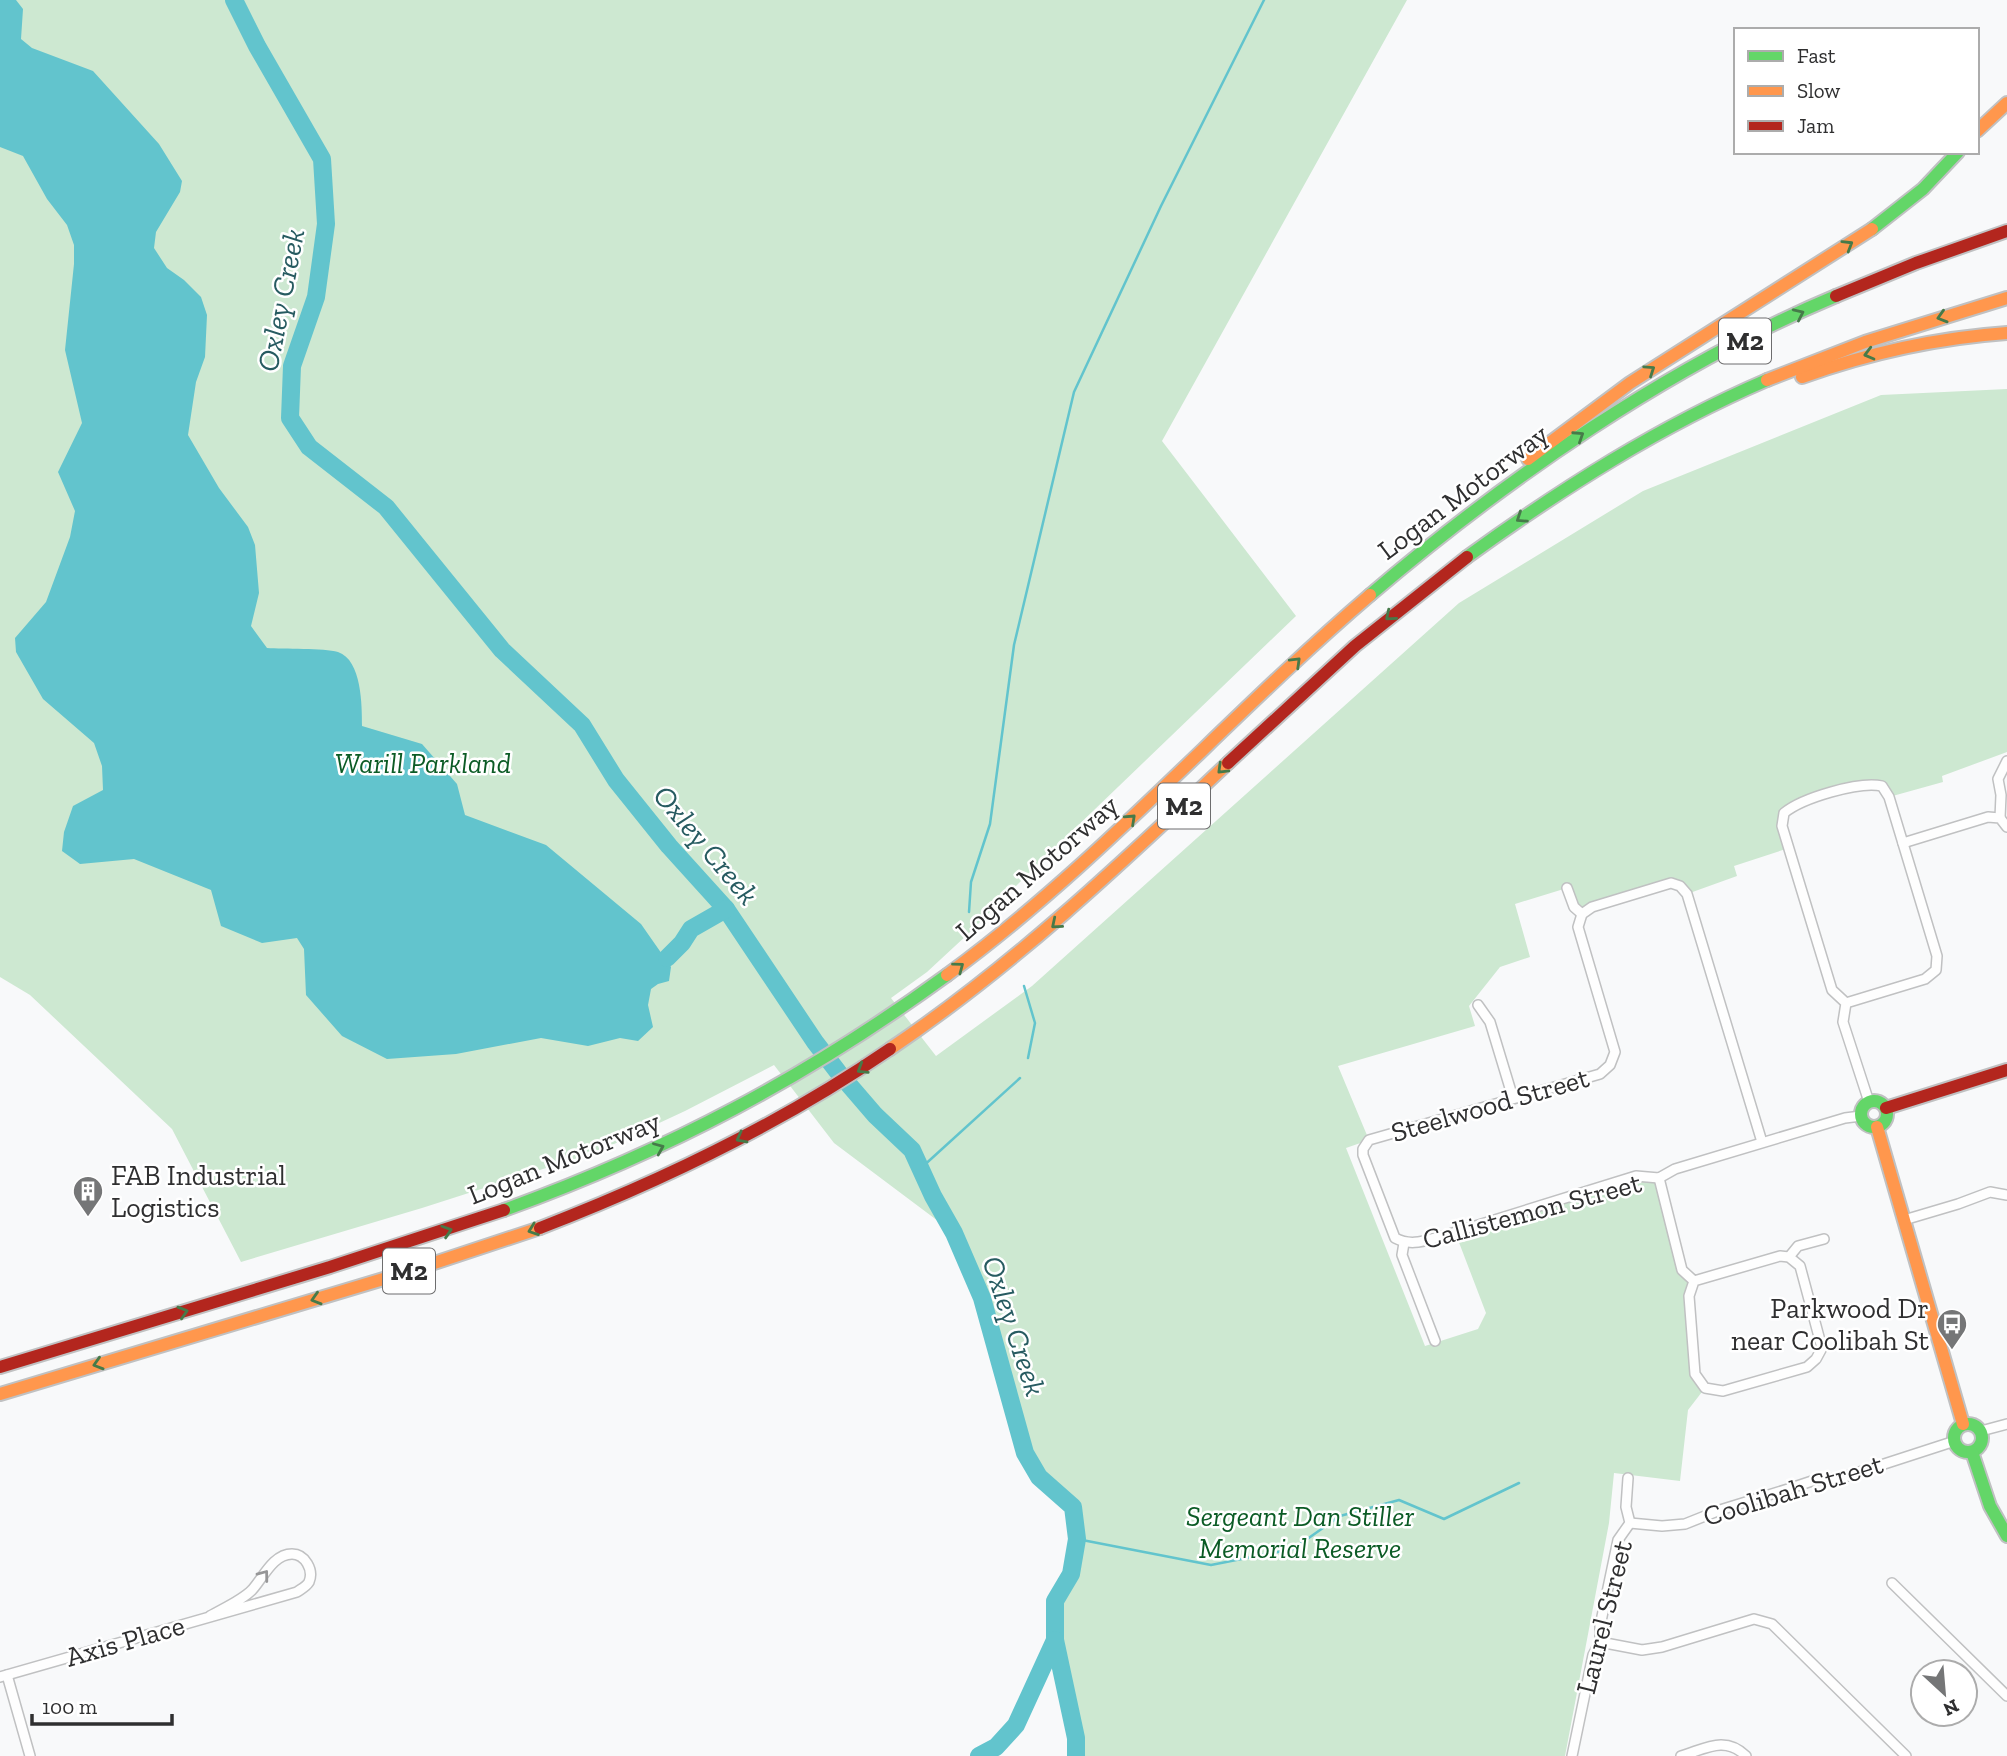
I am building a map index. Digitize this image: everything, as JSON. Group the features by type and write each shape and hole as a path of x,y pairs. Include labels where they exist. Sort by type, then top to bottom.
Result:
{"main road":[{"path":"1979,129 2007,103"},
{"path":"1502,488 1514,470 1629,383 1885,221 1923,189 1956,154"},
{"name":"Logan Motorway","path":"0,1367 435,1235 540,1198 671,1142 785,1082 903,1007 1017,922 1129,821 1338,622 1426,547 1502,488 1638,400 1755,336 1860,287 2007,232"},
{"name":"Logan Motorway","path":"0,1394 425,1267 522,1235 652,1181 732,1143 800,1105 918,1031 989,979 1067,915 1308,687 1443,573 1532,511 1663,432 1743,391 1836,352 2007,298"},
{"path":"1663,432 1689,427 1768,390 1852,359 1928,341 2007,333"},
{"path":"1886,1108 2007,1070"},
{"path":"1879,1101 1886,1108 1887,1117 1877,1127 1867,1125 1861,1116 1862,1108 1869,1102 1879,1101"},
{"path":"1877,1127 1963,1424"},
{"path":"1963,1424 1972,1424 1981,1431 1982,1443 1972,1452 1961,1450 1955,1441 1955,1432 1963,1424"},
{"path":"1972,1452 1988,1505 2007,1536"}],"street":[{"path":"2007,761 1998,779 2001,795 2000,818 2007,827"},
{"path":"1868,783 1882,786 1889,797 1937,956 1936,970 1925,979 1846,1003 1832,990 1782,826 1784,813 1794,804 1868,783"},
{"path":"1903,844 1988,817 2000,818"},
{"path":"1582,914 1592,907 1671,884 1680,886 1687,894 1762,1142"},
{"name":"Steelwood Street","path":"1404,1243 1395,1238 1363,1156 1363,1149 1369,1140 1600,1074 1610,1065 1615,1052 1578,927 1582,914 1574,906 1567,888"},
{"path":"1846,1003 1843,1022 1869,1102"},
{"path":"1478,1005 1490,1021 1513,1098"},
{"path":"1694,1281 1682,1270 1659,1178 1675,1169 1762,1142 1845,1118 1861,1116"},
{"name":"Callistemon Street","path":"1404,1243 1413,1244 1443,1236 1636,1176 1659,1178"},
{"path":"1904,1220 1990,1192 2007,1195"},
{"path":"1789,1257 1798,1246 1824,1239"},
{"path":"1404,1243 1402,1255 1435,1341"},
{"path":"1780,1256 1789,1257 1800,1266 1822,1348 1816,1359 1807,1367 1723,1391 1705,1388 1695,1374 1689,1296 1694,1281 1780,1256"},
{"path":"1981,1431 2007,1424"},
{"name":"Coolibah Street","path":"1630,1523 1662,1526 1685,1524 1815,1480 1841,1478 1955,1441"},
{"name":"Laurel Street","path":"1572,1756 1593,1655 1601,1642 1600,1626 1618,1539 1630,1523 1626,1507 1628,1478"},
{"name":"Axis Place","path":"3,1676 297,1592 308,1585 311,1576 309,1566 303,1558 292,1554 281,1557 272,1564 251,1592 210,1616"},
{"path":"1892,1583 2007,1696"},
{"path":"1601,1642 1642,1650 1662,1647 1754,1619 1772,1625 1906,1756"},
{"path":"3,1676 30,1756"},
{"path":"1681,1756 1720,1744 1731,1745 1746,1756"}],"green space":[{"path":"0,0 1407,0 1162,441 1296,616 968,934 927,972 891,998 936,1056 1032,986 1459,603 1643,491 1881,395 2007,389 2007,752 1942,776 1943,782 1889,797 1882,787 1860,786 1831,792 1792,807 1784,813 1789,848 1734,866 1737,876 1687,894 1671,884 1582,914 1567,888 1515,904 1530,957 1500,967 1469,1006 1475,1026 1338,1066 1369,1140 1346,1148 1425,1346 1478,1329 1486,1313 1455,1232 1636,1176 1659,1178 1682,1270 1694,1281 1689,1296 1695,1374 1705,1388 1688,1410 1680,1481 1614,1473 1609,1523 1565,1756 1076,1756 1076,1738 1055,1640 1055,1601 1071,1574 1077,1539 1073,1507 1039,1477 1025,1453 982,1298 954,1233 834,1143 774,1065 599,1151 241,1262 172,1129 30,995 0,977"}],"water":[{"path":"0,0 16,0 23,9 21,39 32,48 93,71 159,144 182,181 180,192 156,232 154,248 167,268 201,297 207,315 205,357 196,382 188,435 219,488 248,527 255,545 259,593 251,626 267,648 332,651 346,657 352,664 359,684 362,726 422,744 457,784 465,815 546,845 641,924 671,967 669,981 651,989 648,1005 653,1027 638,1041 620,1038 588,1046 541,1038 456,1054 387,1059 342,1036 306,995 304,949 297,938 262,943 221,926 211,890 134,859 80,864 62,851 64,832 73,806 103,790 102,766 94,743 43,699 16,652 15,638 46,602 70,537 75,511 58,472 82,423 65,350 74,245 67,225 47,199 23,156 0,147"}],"waterway":[{"name":"Oxley Creek","path":"234,0 257,46 322,159 326,224 316,297 292,366 290,418 309,447 386,507 502,650 582,725 616,780 669,846 726,909 838,1072 875,1115 912,1150 954,1233 982,1298 1025,1453 1039,1477 1073,1507 1077,1539 1071,1574 1055,1601 1055,1640 1016,1725 996,1747 979,1756"},
{"path":"969,912 971,882 990,824 1014,645 1074,392 1161,206 1264,0"},
{"path":"667,958 691,929 726,909"},
{"path":"1024,986 1035,1023 1028,1058"},
{"path":"920,1169 1020,1078"},
{"path":"1077,1539 1211,1565 1293,1549 1340,1516 1399,1500 1444,1519 1519,1483"},
{"path":"1055,1640 1076,1738 1076,1756"}],"traffic: fast":[{"path":"1872,229 1923,189 1956,154"},
{"path":"1370,595 1477,509 1592,428 1712,356 1836,296"},
{"path":"1467,557 1612,460 1688,418 1767,380"},
{"path":"504,1210 622,1163 734,1109 842,1046 947,975"},
{"path":"1874,1101 1883,1105 1887,1114 1883,1123 1874,1127 1865,1123 1861,1114 1865,1105 1874,1101"},
{"path":"1968,1424 1978,1428 1982,1438 1978,1448 1968,1452 1958,1448 1954,1438 1958,1428 1968,1424"},
{"path":"1972,1452 1990,1506 2007,1536"}],"traffic: slow":[{"path":"1979,129 2007,103"},
{"path":"1528,459 1630,383 1872,229"},
{"path":"1767,380 1865,342 2007,298"},
{"path":"1802,377 1903,348 2007,333"},
{"path":"947,975 1057,886 1370,595"},
{"path":"890,1049 980,984 1023,949 1228,763"},
{"path":"1877,1127 1963,1424"},
{"path":"0,1394 410,1271 540,1228"}],"traffic: jam":[{"path":"1836,296 1916,263 2007,231"},
{"path":"1228,763 1355,646 1467,557"},
{"path":"540,1228 631,1191 720,1149 807,1102 890,1049"},
{"path":"1886,1108 2007,1070"},
{"path":"0,1367 330,1267 504,1210"}],"place":[{"name":"FAB Industrial Logistics","path":"88,1218"},
{"name":"Parkwood Dr near Coolibah St","path":"1952,1351"}],"park label":[{"name":"Warill Parkland","path":"423,763"},
{"name":"Sergeant Dan Stiller Memorial Reserve","path":"1300,1532"}]}
